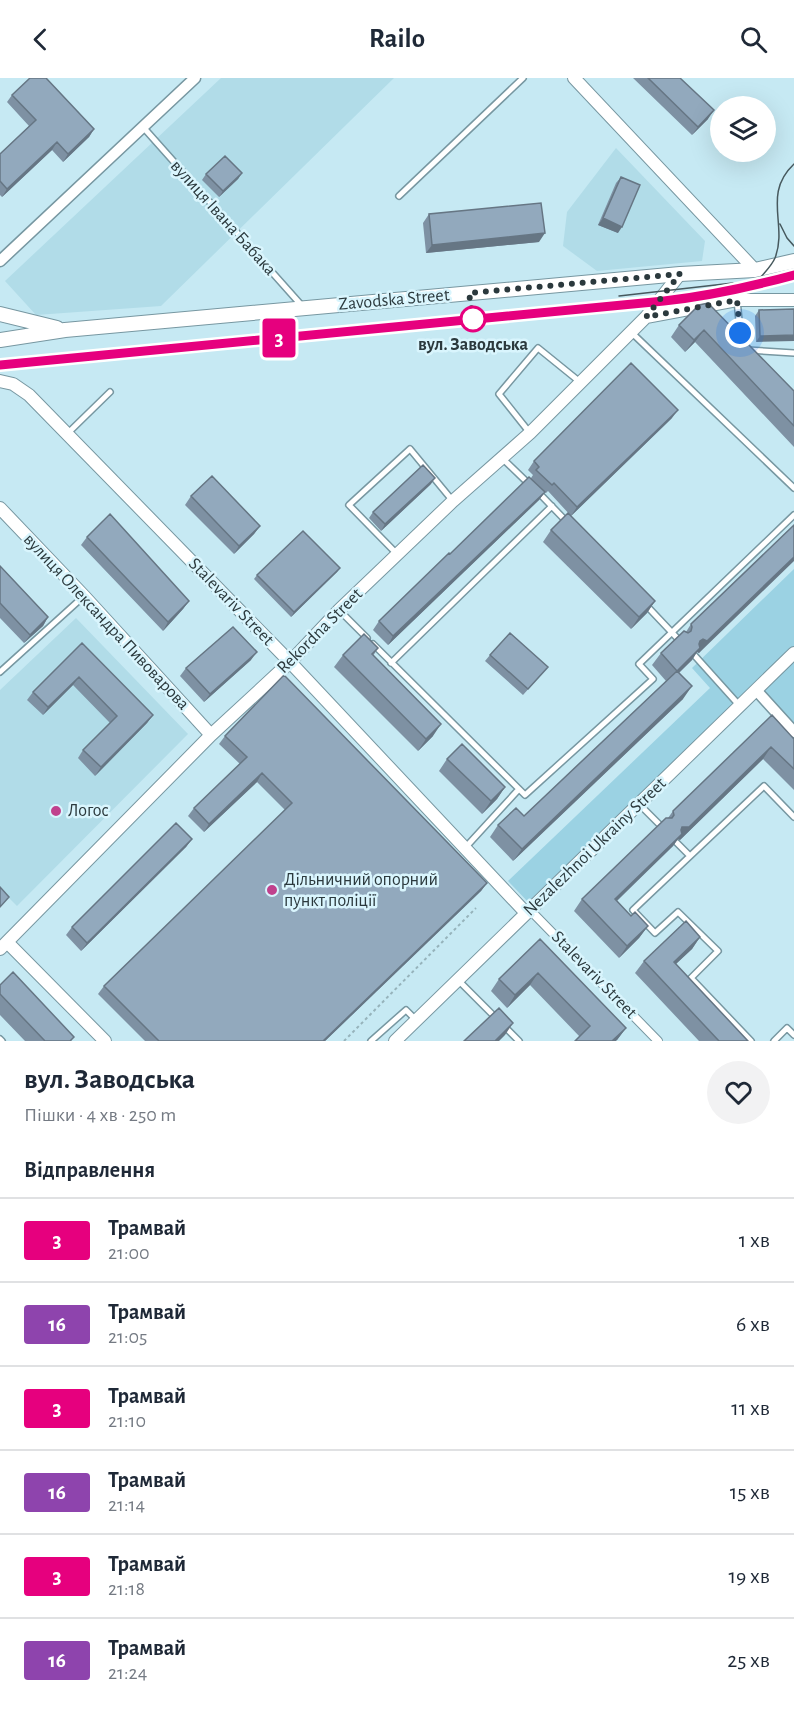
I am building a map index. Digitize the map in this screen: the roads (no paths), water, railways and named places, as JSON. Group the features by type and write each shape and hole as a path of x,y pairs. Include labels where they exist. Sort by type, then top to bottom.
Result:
{"main road":[{"name":"Zavodska Street","path":"0,340 65,330 680,274 755,270 794,261"},
{"name":"Zavodska Street","path":"0,315 65,330"}],"street":[{"path":"0,261 195,78"},
{"path":"574,78 755,270"},
{"name":"Rekordna Street","path":"3,946 211,735 290,662 339,610 453,501 530,433 646,317 680,274"},
{"path":"646,317 737,300 794,300"},
{"name":"Stalevariv Street","path":"0,381 13,384 29,395 290,662 465,849 658,1041"},
{"name":"вулиця Олександра Пивоварова","path":"0,508 211,735"},
{"name":"Nezalezhnoi Ukrainy Street","path":"396,1041 794,653"},
{"path":"756,690 794,732"},
{"path":"3,946 105,1041"}],"lane":[{"path":"399,196 523,78"},
{"name":"вулиця Івана Бабака","path":"143,127 304,308"},
{"path":"737,300 741,350 794,353"},
{"path":"631,332 794,488"},
{"path":"530,433 499,394 538,348 580,382"},
{"path":"67,434 110,392"},
{"path":"398,555 349,505 410,449 453,501"},
{"path":"502,458 568,523"},
{"path":"392,663 552,506"},
{"path":"339,610 525,795 653,679 639,664 794,515"},
{"path":"0,672 84,596"},
{"path":"641,599 679,640"},
{"path":"695,656 740,706"},
{"path":"751,1041 691,978 718,951 678,912 655,933 633,910 764,786 794,817"},
{"path":"465,849 519,789"},
{"path":"639,804 661,826"},
{"path":"677,843 690,856"},
{"path":"458,980 519,1041"},
{"path":"371,1041 406,1010 417,1020"},
{"path":"774,1041 787,1028 794,1035"}],"tram line":[{"path":"761,277 775,258 779,234 777,210 779,187 794,164"},
{"path":"780,224 794,246"},
{"path":"0,365 664,301 711,295 794,275"},
{"name":"3","path":"0,365 664,301 747,288 794,275"},
{"path":"619,296 733,283"}],"place":[{"name":"вул. Заводська","path":"473,319"},
{"name":"Логос","path":"56,811"},
{"name":"Дільничний опорний пункт поліції","path":"272,890"}]}
